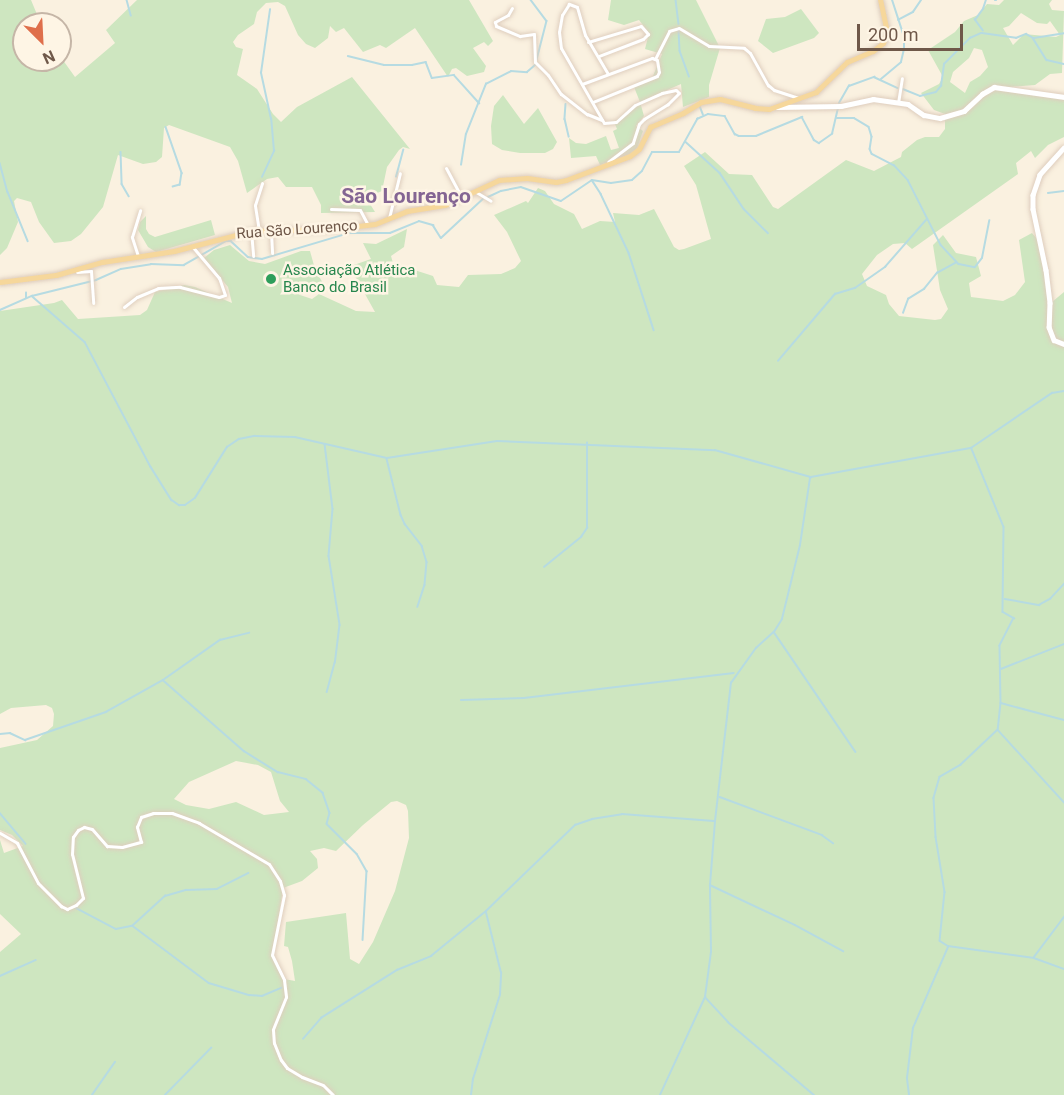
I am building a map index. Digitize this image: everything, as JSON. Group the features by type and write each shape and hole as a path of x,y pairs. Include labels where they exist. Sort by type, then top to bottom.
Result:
{"main road":[{"path":"777,107 822,88 847,62 879,48 887,32 880,0"},
{"name":"Rua São Lourenço","path":"0,282 62,274 79,267 192,246 250,231 332,229 368,225 388,220 406,211 445,205 491,182 513,178 561,182 636,153 650,127 683,113 701,102 720,99 755,108 777,107"}],"street":[{"path":"602,120 560,45 562,15 571,4 578,9 588,42 608,74"},
{"path":"512,8 508,15 495,22 496,26 520,36 535,35 536,62 561,94 587,114 607,124 612,123 638,104 672,90 678,91 669,104 644,119 628,149 602,167"},
{"path":"588,42 641,26 648,34 643,39 599,57"},
{"path":"593,102 657,76 659,72 655,59 672,28 679,28 692,38 710,46 744,48 750,53 768,85 774,90 799,99"},
{"path":"582,84 655,59"},
{"path":"898,103 902,78"},
{"path":"777,107 842,106 873,99 908,104 924,115 940,118 964,111 986,90 999,86 1064,97"},
{"path":"1064,148 1040,175 1033,195 1034,218 1050,298 1051,335 1058,343 1064,344"},
{"path":"445,205 458,191 446,168"},
{"path":"388,220 400,173"},
{"path":"259,231 255,205 262,183"},
{"path":"474,191 489,200"},
{"path":"331,209 360,210 368,225"},
{"path":"138,257 132,237 140,210"},
{"path":"270,230 272,253"},
{"path":"250,231 253,256"},
{"path":"124,307 137,297 159,288 180,287 219,297 225,295 219,278 192,246"},
{"path":"62,274 90,271 93,303"},
{"path":"0,833 17,843 38,883 67,909 76,905 83,898 72,854 73,837 78,830 84,827 92,829 107,846 122,847 141,842 137,827 141,817 153,813 172,813 199,823 269,864 280,881 284,895 272,955 284,980 286,997 276,1021 274,1043 287,1068 323,1085 333,1095"}],"green space":[{"path":"0,0 31,0 36,12 12,12 12,72 71,72 75,77 115,43 106,30 137,0 469,0 493,41 488,46 484,42 473,48 486,66 484,72 467,76 456,68 452,69 448,77 415,28 386,48 380,45 363,52 344,28 336,32 330,26 328,38 315,48 306,44 298,35 285,6 278,2 266,3 257,12 254,24 238,35 233,42 236,47 243,49 237,75 257,89 273,114 281,122 297,107 352,77 410,149 403,147 399,150 387,167 382,191 370,196 370,204 375,212 321,213 321,205 312,187 286,187 278,177 267,179 247,193 238,161 230,147 169,125 164,128 162,157 156,162 143,164 118,155 103,207 81,234 71,241 54,243 39,222 31,202 17,198 14,201 18,222 7,248 0,255"},
{"path":"611,0 696,0 720,48 709,85 709,97 683,107 681,84 640,102 634,87 653,76 662,54 645,49 649,33 639,20 624,25 608,20"},
{"path":"1004,0 1052,0 1049,4 1052,10 1064,11 1062,73 1050,74 1035,85 1008,87 1064,96 1064,137 1048,145 1035,158 1031,151 1016,163 1018,174 912,249 905,243 893,244 877,255 862,274 867,286 886,295 889,304 899,316 941,319 948,309 940,290 933,245 943,235 956,253 976,257 981,276 969,283 971,297 1003,301 1015,295 1025,282 1019,240 1032,233 1038,240 1052,302 1064,292 1064,1095 0,1095 0,952 21,934 0,914 0,840 4,853 23,846 12,835 0,830 0,748 37,740 53,726 54,714 52,708 46,705 11,708 0,714 0,311 62,300 78,319 140,315 147,310 155,292 184,285 195,287 232,303 228,287 204,258 214,250 230,245 249,261 265,264 301,251 310,251 315,269 325,287 300,295 312,299 319,294 356,311 375,312 351,269 351,266 371,259 363,243 376,244 407,229 404,247 391,256 393,263 433,276 437,285 459,287 468,275 501,274 515,268 521,261 507,232 494,215 526,201 528,203 538,188 545,191 554,204 574,214 582,229 600,221 615,222 613,213 639,215 654,209 674,247 679,250 684,249 711,239 696,185 684,166 705,152 729,174 752,175 773,207 778,209 846,160 874,171 901,157 902,152 917,140 925,137 939,137 945,129 945,114 934,110 921,93 939,84 943,77 928,50 955,32 964,21 978,15 987,4 999,5","holes":["1021,13 1037,23 1047,24 1050,21 1060,35 1056,37 1024,34 1013,45 1003,28 1009,26","974,48 982,50 988,67 970,82 965,93 950,82 953,72 969,58","236,761 258,765 271,772 280,801 289,812 264,815 236,802 209,809 186,805 174,799 189,782","397,801 406,805 409,838 395,891 373,942 359,964 350,959 346,913 286,922 284,946 288,947 295,981 284,979 273,955 283,888 302,881 318,868 317,859 310,851 324,848 336,851 391,802"]},
{"path":"801,9 819,33 814,38 773,53 758,41 766,19 785,17"},
{"path":"503,95 524,124 538,108 557,142 553,149 545,153 520,153 502,150 492,144 491,126 494,106"},
{"path":"640,102 644,116 636,126 643,131 637,148 630,154 600,165 596,156 571,158 569,138 576,143 586,144 606,136 611,150 619,148 613,131 617,129 614,122"},
{"path":"146,216 146,229 155,237 211,220 215,235 156,252 148,247 138,230 140,222"}],"waterway":[{"path":"127,0 131,15"},
{"path":"531,0 547,21 537,60"},
{"path":"676,0 679,24"},
{"path":"881,79 901,62 904,49 904,37 892,0"},
{"path":"898,20 913,12 921,0"},
{"path":"983,31 975,20 986,0"},
{"path":"262,177 274,151 271,119 261,73 270,10"},
{"path":"679,31 680,51 689,76"},
{"path":"903,89 920,96 936,92 941,86 944,64 970,38 981,33"},
{"path":"982,33 1016,38 1026,34 1034,38 1064,33"},
{"path":"1033,38 1047,60 1064,64"},
{"path":"348,56 384,65 412,65 426,62 432,78 454,75 479,103"},
{"path":"461,165 466,134 486,84 511,71 527,72 535,65"},
{"path":"839,103 849,86 874,77 898,88"},
{"path":"566,104 565,119 569,137"},
{"path":"700,106 703,114"},
{"path":"488,197 501,191 521,187 561,201 592,180 611,183 632,180 642,171 652,152 679,152 697,119 708,114 725,116 735,134 739,136 756,136 802,117 814,140 819,143 832,134 838,108"},
{"path":"837,118 854,118 869,127 872,137 870,149 872,154 894,165 908,180 941,245 959,264 975,267 982,258 989,221"},
{"path":"166,127 182,173 180,185 173,187"},
{"path":"686,142 720,173 744,209 768,233"},
{"path":"396,177 403,150"},
{"path":"121,152 122,184 129,196"},
{"path":"0,163 8,192 28,241"},
{"path":"592,180 629,253 654,330"},
{"path":"1048,193 1064,191"},
{"path":"0,310 32,296 96,280 121,269 151,264 184,265 226,241 231,241 248,257 262,259 349,233 390,233 419,221 433,225 441,238 483,199"},
{"path":"778,361 835,294 855,288 885,267 926,220"},
{"path":"903,313 908,299 924,289 937,273 955,263"},
{"path":"26,293 26,298"},
{"path":"32,296 85,342 151,467 172,500 179,505 185,505 195,498 227,447 239,439 255,436 295,437 387,458 497,441 715,450 811,477 971,448 1052,393 1064,391"},
{"path":"544,567 581,537 587,528 587,443"},
{"path":"325,444 333,509 329,556 340,625 335,663 327,692"},
{"path":"972,449 1004,527 1003,612 1014,618 1000,646 1001,703 998,730 961,765 940,777 934,798 936,837 945,892 940,941 948,946 1034,958 1064,969"},
{"path":"387,459 401,515 422,546 427,562 425,585 418,607"},
{"path":"660,1095 705,997 711,952 710,885 715,821 731,683 756,648 774,632 782,619 800,545 810,478"},
{"path":"1005,599 1039,605 1050,599 1064,584"},
{"path":"774,632 856,752"},
{"path":"0,734 10,733 25,740 106,712 163,680 220,640 249,633"},
{"path":"1001,669 1064,644"},
{"path":"461,700 524,698 734,673"},
{"path":"163,680 244,751 278,772 306,779 323,793 330,813 327,824 357,854 367,871 363,940"},
{"path":"1001,703 1064,720"},
{"path":"998,730 1064,802"},
{"path":"720,797 822,835 833,843"},
{"path":"0,813 26,844"},
{"path":"303,1039 321,1018 397,970 431,956 486,911 575,825 592,819 622,814 714,821"},
{"path":"76,908 116,929 132,926 165,896 186,890 217,889 248,873"},
{"path":"710,885 795,925 843,951"},
{"path":"471,1095 473,1079 500,995 501,973 486,913"},
{"path":"1034,957 1064,917"},
{"path":"133,926 209,983 249,995 262,996 281,988"},
{"path":"909,1095 907,1078 913,1028 948,947"},
{"path":"0,976 36,960"},
{"path":"706,998 728,1022 814,1095"},
{"path":"165,1095 211,1048"},
{"path":"92,1095 115,1062"}],"place":[{"name":"Associação Atlética Banco do Brasil","path":"271,279"}],"district":[{"name":"São Lourenço","path":"406,196"}]}
